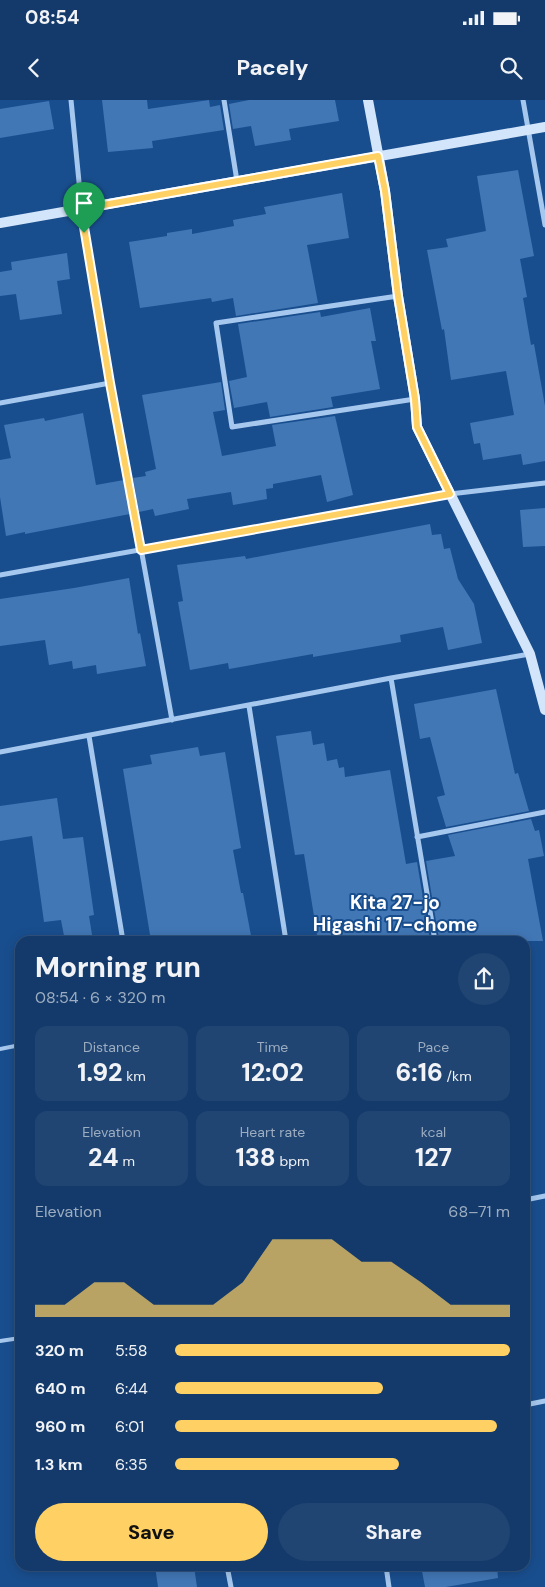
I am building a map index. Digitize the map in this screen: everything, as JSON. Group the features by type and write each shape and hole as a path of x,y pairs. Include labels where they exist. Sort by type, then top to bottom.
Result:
{"street":[{"path":"72,100 81,209 110,383 172,720"},
{"path":"224,100 237,181"},
{"path":"368,100 385,191 398,296 415,399 417,427 530,654 545,710"},
{"path":"524,100 545,226"},
{"path":"0,223 545,127"},
{"path":"398,296 216,323 232,427 415,399"},
{"path":"0,403 110,383"},
{"path":"0,574 450,494 545,483"},
{"path":"0,752 391,678 530,654"},
{"path":"391,678 434,936"},
{"path":"249,706 285,936"},
{"path":"89,736 123,936"},
{"path":"418,837 545,812"},
{"path":"530,1199 545,1196"},
{"path":"530,1403 545,1401"},
{"path":"229,1571 231,1587"},
{"path":"387,1571 389,1587"}],"lane":[{"path":"0,1049 15,1046"},
{"path":"0,1341 15,1339"}],"building":[{"path":"102,100 147,100 148,109 209,100 210,107 220,105 224,130 152,141 153,148 108,152"},
{"path":"249,100 335,100 339,121 289,129 291,140 255,146 251,126 233,129 229,104"},
{"path":"49,101 54,129 0,138 0,109"},
{"path":"518,170 534,256 520,259 527,297 523,298 531,345 534,344 545,406 545,461 523,465 521,454 483,460 480,443 474,444 470,423 514,415 506,371 451,380 444,329 442,330 427,250 448,247 446,239 486,231 477,176"},
{"path":"342,193 349,238 307,245 318,303 236,316 233,298 212,302 211,298 140,308 129,242 167,236 167,233 192,229 192,234 234,226 233,220 266,214 264,207"},
{"path":"67,253 70,279 57,281 62,314 20,320 16,294 0,296 0,272 12,270 11,262"},
{"path":"370,308 376,341 371,341 380,389 331,397 333,407 270,417 267,402 234,408 229,381 247,377 238,324 320,312 321,317"},
{"path":"221,382 225,410 213,412 222,456 276,446 272,425 335,416 353,495 327,502 321,475 273,484 273,488 266,489 267,499 233,505 231,492 187,499 189,509 155,516 153,509 139,512 133,478 146,476 145,472 156,469 142,395"},
{"path":"83,413 96,485 124,480 130,514 6,536 0,497 0,460 11,458 4,425 44,418 45,421"},
{"path":"545,508 545,546 523,547 520,510"},
{"path":"430,524 432,535 441,534 444,549 450,548 458,579 474,604 482,643 448,650 443,627 400,635 401,642 313,657 313,654 229,669 228,663 190,670 178,602 183,601 177,565 245,556 246,559"},
{"path":"129,578 138,634 140,633 146,666 97,674 96,665 73,669 72,661 49,665 45,640 0,646 0,599"},
{"path":"496,689 515,774 518,773 529,811 446,827 437,797 445,795 430,737 420,739 414,704"},
{"path":"311,731 313,745 324,743 327,761 337,759 339,768 344,767 345,777 390,770 406,864 417,862 429,936 317,936 304,854 295,855 276,736"},
{"path":"198,747 200,756 225,752 241,848 233,850 251,936 150,936 123,769 152,764 150,755"},
{"path":"57,798 63,839 83,837 94,915 89,916 92,936 64,936 61,920 44,922 32,836 0,841 0,806"},
{"path":"531,819 535,831 539,830 544,856 528,859 543,941 530,941 530,936 438,936 426,861 455,856 448,835"},
{"path":"156,1571 195,1571 197,1587 158,1587"},
{"path":"422,1571 497,1571 498,1578 446,1587 425,1587"}],"district":[{"name":"Kita 27-jo Higashi 17-chome","path":"395,913"}],"route":[{"path":"378,156 385,191 398,296 415,399 417,427 450,494 141,550 84,233 81,209 378,156"}]}
